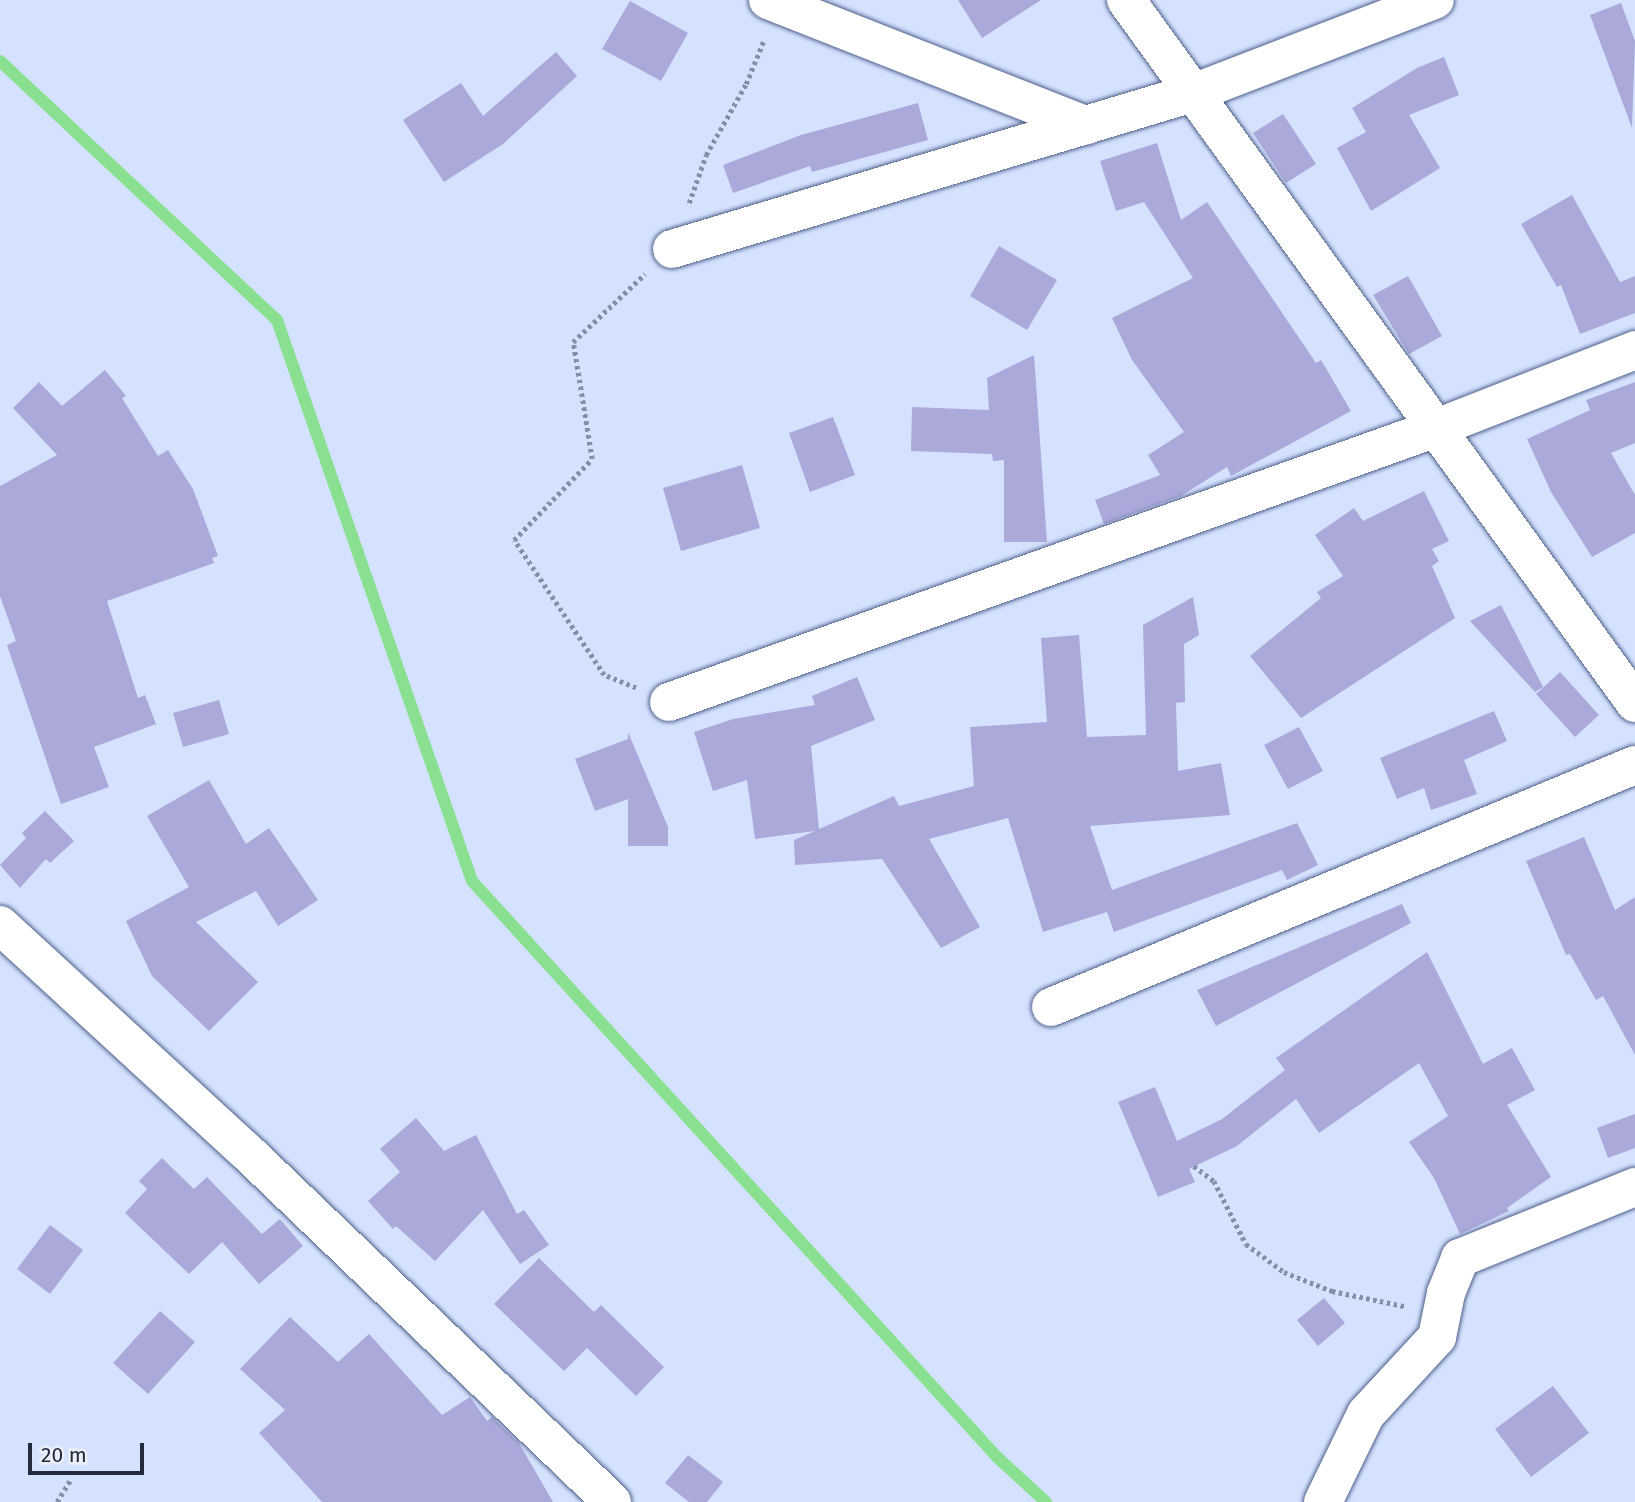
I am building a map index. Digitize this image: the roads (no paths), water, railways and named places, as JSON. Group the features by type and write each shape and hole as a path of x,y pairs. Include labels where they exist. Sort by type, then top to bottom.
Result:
{"street":[{"path":"1126,0 1439,427 1635,703"},
{"path":"672,249 1196,92 1435,0"},
{"path":"774,2 1086,125"},
{"path":"669,702 1439,427 1635,350"},
{"path":"1051,1007 1635,765"},
{"path":"2,931 246,1151 611,1502"},
{"path":"1323,1502 1366,1414 1437,1337 1446,1293 1460,1258 1635,1187"}],"waterway":[{"path":"0,61 277,320 472,881 997,1457 1046,1502"}]}
